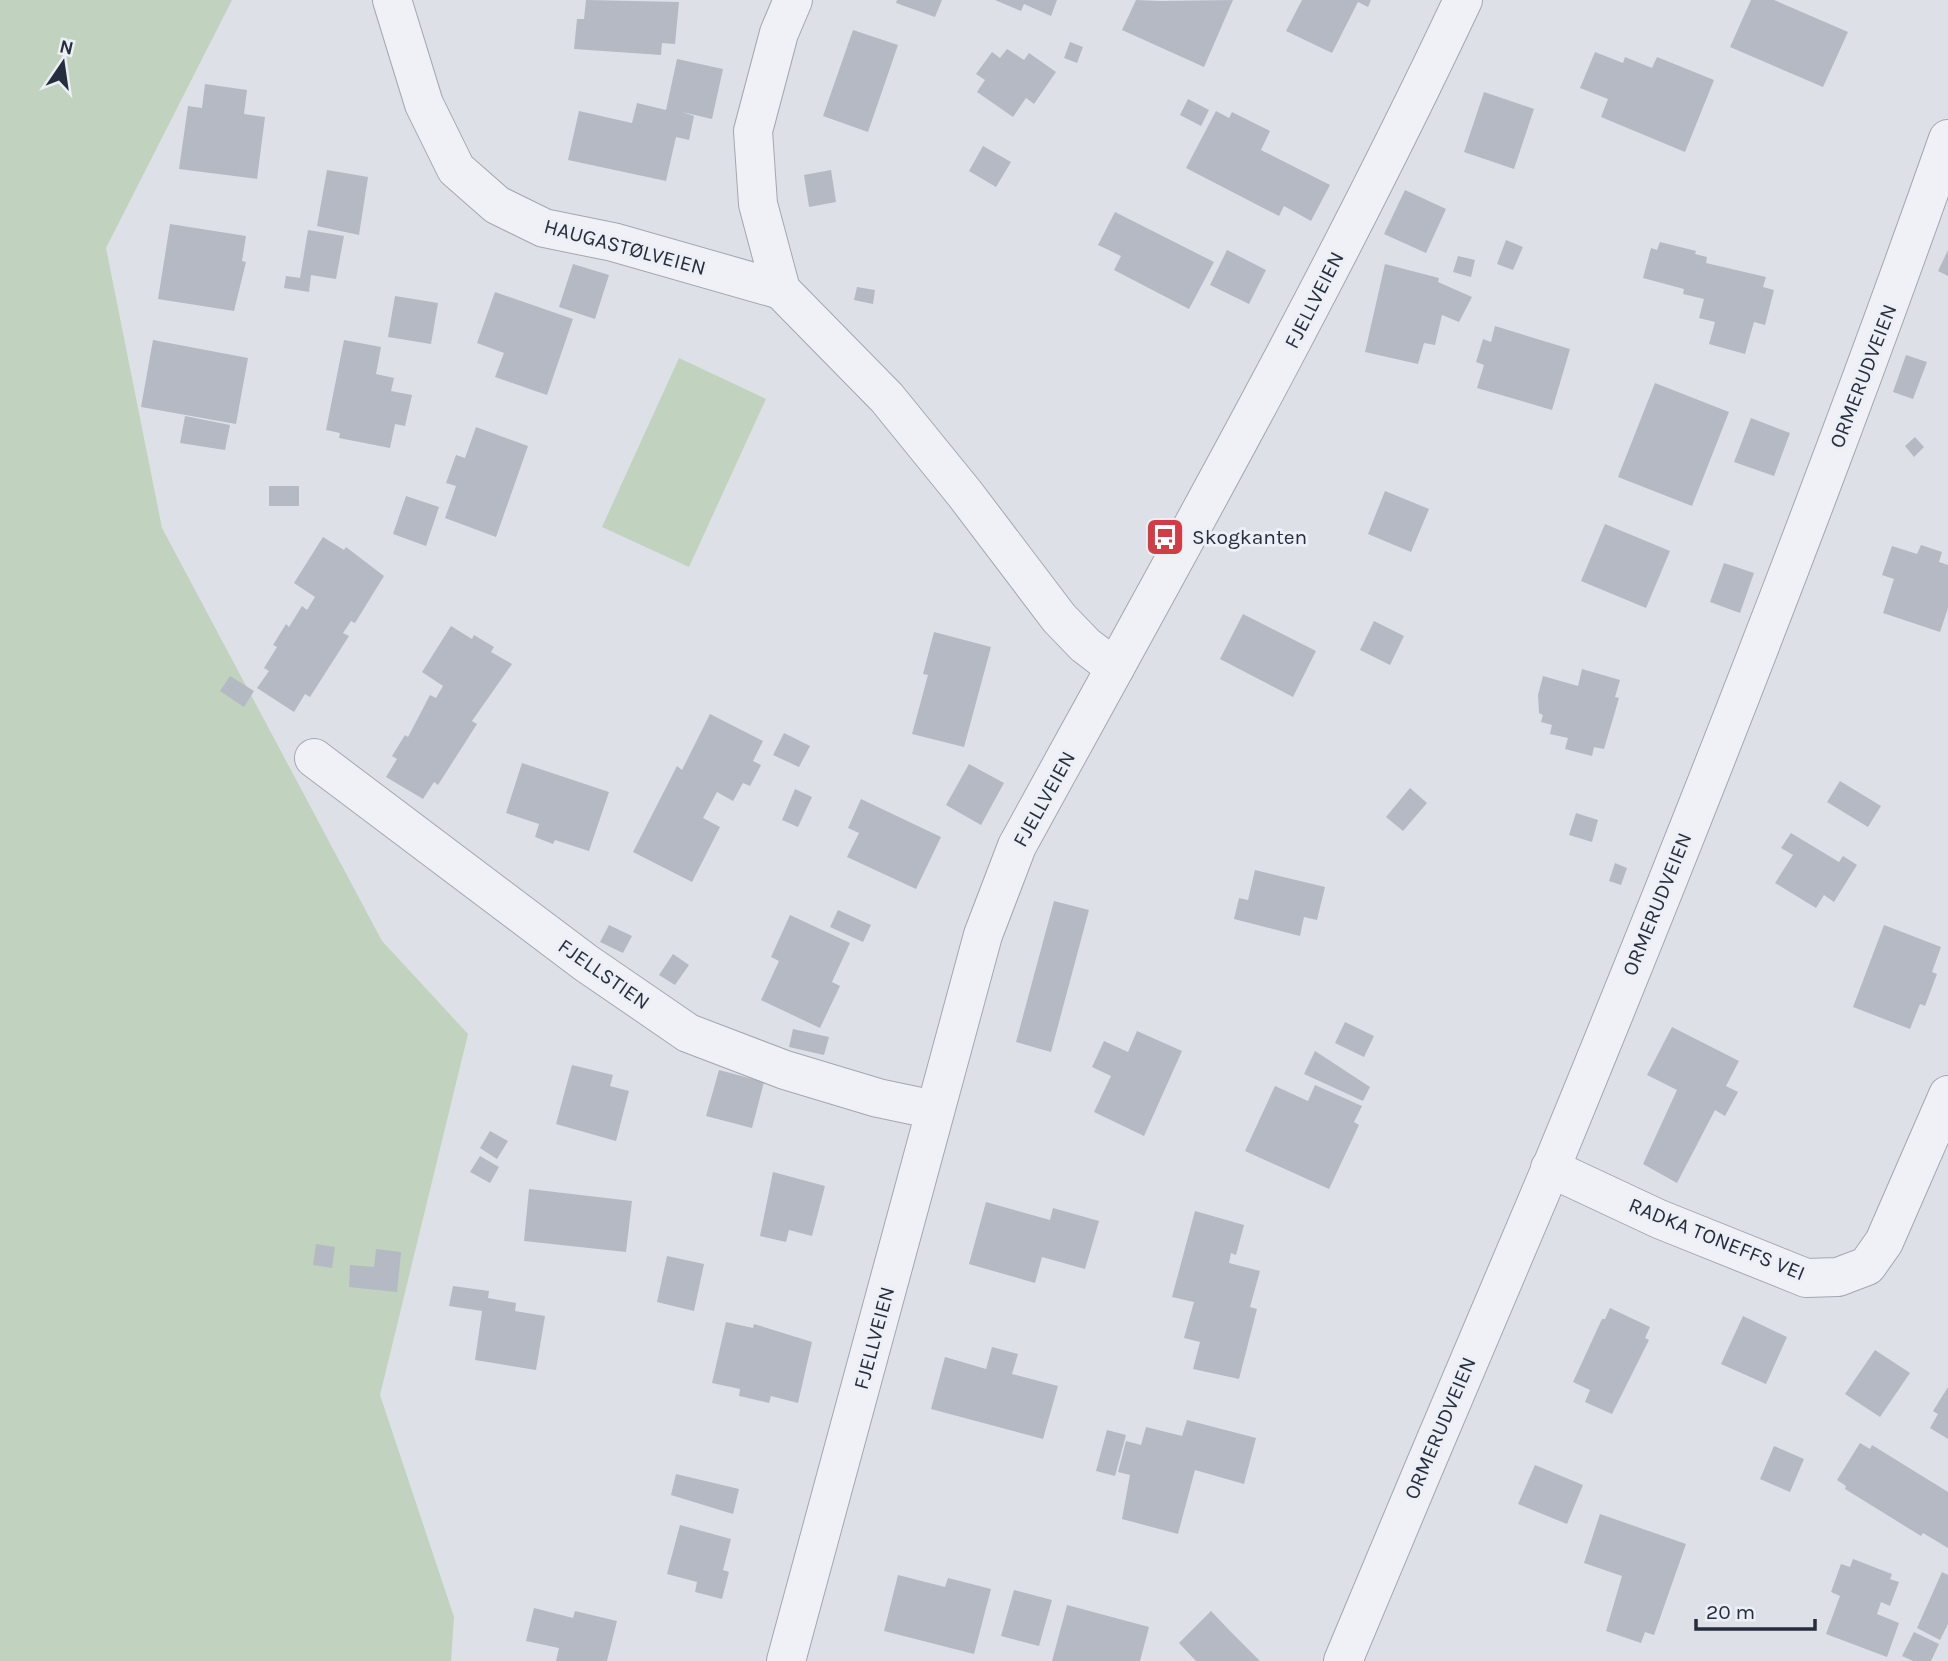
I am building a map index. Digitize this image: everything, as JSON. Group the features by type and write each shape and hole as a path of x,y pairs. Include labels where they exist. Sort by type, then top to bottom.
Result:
{"street":[{"name":"HAUGASTØLVEIEN","path":"392,0 424,104 456,169 497,205 544,228 613,242 781,290"},
{"path":"793,0 779,33 753,131 758,204 781,290 887,398 965,494 1059,618 1085,645 1115,668"},
{"name":"FJELLVEIEN","path":"786,1661 935,1110 996,896 1017,846 1296,336 1402,131 1463,0"},
{"name":"ORMERUDVEIEN","path":"1343,1661 1550,1168 1765,634 1882,325 1948,139"},
{"name":"FJELLSTIEN","path":"314,758 586,963 688,1033 785,1070 878,1098 935,1110"},
{"name":"RADKA TONEFFS VEI","path":"1550,1168 1660,1219 1806,1278 1838,1277 1867,1266 1884,1242 1948,1096"}],"green space":[{"path":"0,0 232,0 106,248 162,528 382,941 468,1034 380,1395 454,1617 451,1661 0,1661"},
{"path":"679,358 766,399 689,567 602,527"}],"building":[{"path":"586,0 679,2 675,44 662,43 661,55 574,49 577,19 584,19"},
{"path":"897,0 942,0 935,17 896,3"},
{"path":"995,0 1057,0 1051,16 1024,4 1021,11"},
{"path":"1136,0 1233,0 1204,67 1122,30"},
{"path":"1302,0 1371,0 1368,7 1358,2 1332,53 1286,31"},
{"path":"1751,0 1774,0 1848,32 1823,87 1730,47"},
{"path":"853,30 898,45 868,132 823,116"},
{"path":"1070,42 1083,47 1077,63 1064,58"},
{"path":"1007,49 1024,60 1029,53 1056,72 1034,104 1026,98 1013,117 977,92 985,80 976,74 992,52 1000,58"},
{"path":"1595,52 1623,63 1625,57 1652,68 1657,57 1714,80 1685,152 1601,117 1608,99 1580,88"},
{"path":"677,59 723,69 712,119 682,112 694,116 689,140 676,137 666,181 568,160 579,111 632,123 637,103 666,110"},
{"path":"205,84 247,90 244,114 265,117 257,179 179,169 188,106 202,108"},
{"path":"1484,92 1534,109 1514,169 1464,152"},
{"path":"1188,99 1209,110 1201,126 1180,115"},
{"path":"1216,111 1229,118 1232,112 1270,131 1261,150 1330,185 1311,221 1284,206 1279,216 1186,168"},
{"path":"983,146 1011,162 996,187 969,171"},
{"path":"327,170 368,177 359,235 317,226"},
{"path":"831,170 836,202 809,207 804,175"},
{"path":"1405,190 1446,209 1426,253 1384,234"},
{"path":"1115,212 1214,262 1189,309 1114,270 1121,256 1098,245"},
{"path":"170,224 246,236 242,261 246,262 234,311 158,299"},
{"path":"308,230 344,236 336,279 311,275 309,292 284,288 286,276 300,278"},
{"path":"1506,240 1523,247 1513,270 1497,264"},
{"path":"1660,242 1696,251 1695,254 1707,257 1706,263 1766,277 1763,287 1774,290 1765,325 1754,322 1745,354 1709,344 1715,322 1699,318 1704,299 1683,294 1684,289 1643,278 1651,248 1657,250"},
{"path":"1227,250 1266,270 1249,304 1210,285"},
{"path":"1948,250 1948,276 1938,271"},
{"path":"1458,256 1475,260 1471,277 1453,272"},
{"path":"573,264 609,275 595,319 559,307"},
{"path":"1385,264 1439,278 1438,282 1472,297 1459,322 1442,315 1435,345 1424,343 1418,364 1365,352"},
{"path":"857,287 875,290 873,304 854,300"},
{"path":"495,292 573,319 547,395 495,377 504,353 477,343"},
{"path":"395,296 438,303 431,344 388,337"},
{"path":"1495,326 1570,349 1552,410 1477,388 1484,365 1476,362 1483,339 1491,342"},
{"path":"153,340 248,358 236,424 141,407"},
{"path":"344,340 381,347 376,374 394,378 391,391 412,395 405,426 395,424 390,448 339,438 340,433 326,430"},
{"path":"1906,355 1927,362 1913,399 1893,392"},
{"path":"1655,383 1729,412 1692,506 1618,477"},
{"path":"185,416 230,425 225,450 180,443"},
{"path":"1751,418 1790,433 1774,476 1734,462"},
{"path":"476,427 528,446 496,537 445,518 456,486 446,483 456,455 465,458"},
{"path":"1915,437 1924,447 1914,457 1905,446"},
{"path":"269,486 299,486 299,506 269,506"},
{"path":"1385,491 1429,509 1411,552 1368,534"},
{"path":"406,496 439,507 426,546 393,534"},
{"path":"1605,524 1670,551 1646,608 1581,581"},
{"path":"323,537 344,550 346,547 384,576 355,623 351,621 343,633 349,636 310,697 305,694 294,712 257,688 269,671 264,668 277,647 273,645 286,624 289,627 302,606 307,610 315,597 294,583"},
{"path":"1921,545 1942,552 1939,562 1948,565 1948,608 1940,632 1883,613 1894,579 1882,575 1892,546 1917,554"},
{"path":"1724,563 1754,573 1740,613 1710,602"},
{"path":"1243,614 1316,651 1293,697 1220,659"},
{"path":"1374,621 1404,636 1390,665 1360,650"},
{"path":"451,626 472,639 474,635 494,647 491,652 512,664 472,721 477,724 438,785 434,782 423,799 386,777 397,759 392,756 405,735 408,737 430,695 436,698 443,686 422,672"},
{"path":"934,632 991,647 964,747 912,734 928,675 923,674"},
{"path":"1582,669 1620,680 1615,697 1619,698 1604,749 1594,747 1592,756 1565,749 1568,738 1550,734 1552,725 1541,722 1543,715 1539,713 1538,695 1543,676 1578,686"},
{"path":"230,676 254,691 244,707 220,691"},
{"path":"710,714 763,741 753,761 761,765 750,786 743,783 733,801 717,792 703,818 720,827 692,882 633,852 677,766 682,770"},
{"path":"784,733 810,746 799,767 773,755"},
{"path":"522,763 609,792 589,851 555,840 553,844 535,837 539,824 506,813"},
{"path":"969,764 1004,783 981,825 946,805"},
{"path":"1840,781 1881,806 1868,827 1827,802"},
{"path":"1410,788 1427,803 1403,831 1386,817"},
{"path":"795,789 812,797 798,827 782,820"},
{"path":"861,799 941,837 916,889 847,857 859,833 848,828"},
{"path":"1576,813 1598,820 1592,842 1569,835"},
{"path":"1791,833 1839,862 1843,856 1857,865 1834,902 1824,895 1816,908 1775,883 1793,855 1781,848"},
{"path":"1615,863 1627,868 1621,885 1609,881"},
{"path":"1255,870 1325,887 1317,920 1304,917 1300,936 1234,919 1239,898 1248,900"},
{"path":"1054,901 1089,910 1051,1052 1016,1042"},
{"path":"838,910 871,925 863,942 830,927"},
{"path":"790,915 850,943 832,982 840,986 820,1028 761,1000 779,961 771,957"},
{"path":"609,925 632,936 623,953 600,942"},
{"path":"1884,925 1941,947 1932,972 1937,974 1925,1006 1920,1004 1910,1029 1853,1007"},
{"path":"673,954 689,965 675,985 659,975"},
{"path":"1345,1022 1374,1036 1364,1057 1335,1043"},
{"path":"1672,1027 1739,1061 1726,1086 1738,1092 1725,1116 1715,1110 1677,1183 1643,1164 1677,1090 1647,1075"},
{"path":"793,1029 829,1037 824,1055 789,1047"},
{"path":"1137,1031 1182,1051 1144,1136 1094,1112 1111,1076 1092,1067 1104,1041 1128,1052"},
{"path":"1315,1051 1370,1087 1363,1101 1304,1074"},
{"path":"572,1065 613,1075 610,1086 629,1091 616,1141 556,1124"},
{"path":"719,1070 764,1082 752,1128 706,1116"},
{"path":"1315,1085 1362,1106 1354,1122 1359,1125 1329,1189 1245,1151 1275,1086 1308,1101"},
{"path":"490,1131 508,1141 497,1159 480,1148"},
{"path":"480,1156 499,1167 490,1183 470,1172"},
{"path":"773,1172 825,1186 812,1236 789,1230 786,1242 760,1236"},
{"path":"529,1189 632,1201 626,1252 524,1241"},
{"path":"986,1202 1050,1220 1053,1208 1099,1221 1085,1269 1042,1257 1035,1283 969,1264"},
{"path":"1195,1211 1244,1225 1236,1255 1231,1253 1229,1263 1260,1271 1250,1307 1257,1309 1239,1379 1193,1369 1200,1342 1184,1338 1194,1302 1172,1297"},
{"path":"316,1244 335,1247 332,1268 313,1265"},
{"path":"376,1249 401,1252 397,1292 349,1287 350,1265 374,1267"},
{"path":"667,1256 704,1264 694,1311 657,1302"},
{"path":"453,1286 489,1291 488,1298 516,1303 515,1311 545,1316 536,1370 475,1360 482,1311 449,1306"},
{"path":"1610,1308 1650,1327 1645,1338 1649,1340 1612,1414 1585,1402 1590,1390 1573,1382 1602,1319 1605,1319"},
{"path":"1743,1316 1787,1337 1766,1384 1721,1364"},
{"path":"726,1322 753,1328 754,1324 812,1342 798,1403 771,1396 769,1403 739,1396 740,1389 712,1383"},
{"path":"992,1347 1018,1354 1012,1374 1058,1386 1043,1439 931,1409 945,1357 986,1369"},
{"path":"1875,1350 1910,1373 1880,1417 1845,1394"},
{"path":"1948,1387 1948,1439 1930,1428 1938,1414 1933,1411"},
{"path":"1187,1420 1256,1438 1244,1484 1195,1470 1178,1534 1122,1519 1130,1475 1118,1472 1126,1441 1141,1445 1146,1427 1182,1436"},
{"path":"1107,1430 1126,1435 1115,1476 1096,1471"},
{"path":"1860,1443 1870,1449 1872,1445 1948,1492 1948,1548 1923,1533 1921,1536 1845,1489 1846,1486 1837,1480"},
{"path":"1774,1446 1804,1459 1790,1492 1760,1479"},
{"path":"1535,1465 1583,1485 1567,1524 1518,1504"},
{"path":"676,1474 739,1489 733,1514 671,1495"},
{"path":"1600,1514 1686,1544 1654,1635 1645,1632 1641,1643 1606,1631 1622,1576 1584,1563"},
{"path":"680,1525 731,1539 723,1570 729,1572 722,1599 695,1592 697,1582 667,1574"},
{"path":"1853,1559 1892,1574 1890,1579 1899,1582 1890,1606 1881,1602 1877,1614 1899,1623 1887,1657 1826,1634 1840,1596 1831,1592 1841,1564 1850,1567"},
{"path":"1942,1572 1948,1575 1948,1624 1940,1640 1917,1628"},
{"path":"898,1575 945,1587 948,1578 991,1589 974,1654 884,1631"},
{"path":"1014,1590 1052,1600 1039,1646 1001,1636"},
{"path":"1067,1605 1149,1627 1140,1661 1052,1661"},
{"path":"534,1608 573,1618 575,1611 617,1621 607,1661 556,1661 559,1648 526,1641"},
{"path":"1211,1611 1260,1661 1196,1661 1179,1643"},
{"path":"1914,1632 1939,1644 1931,1661 1913,1661 1902,1656"}],"place":[{"name":"Skogkanten","path":"1165,537"}]}
